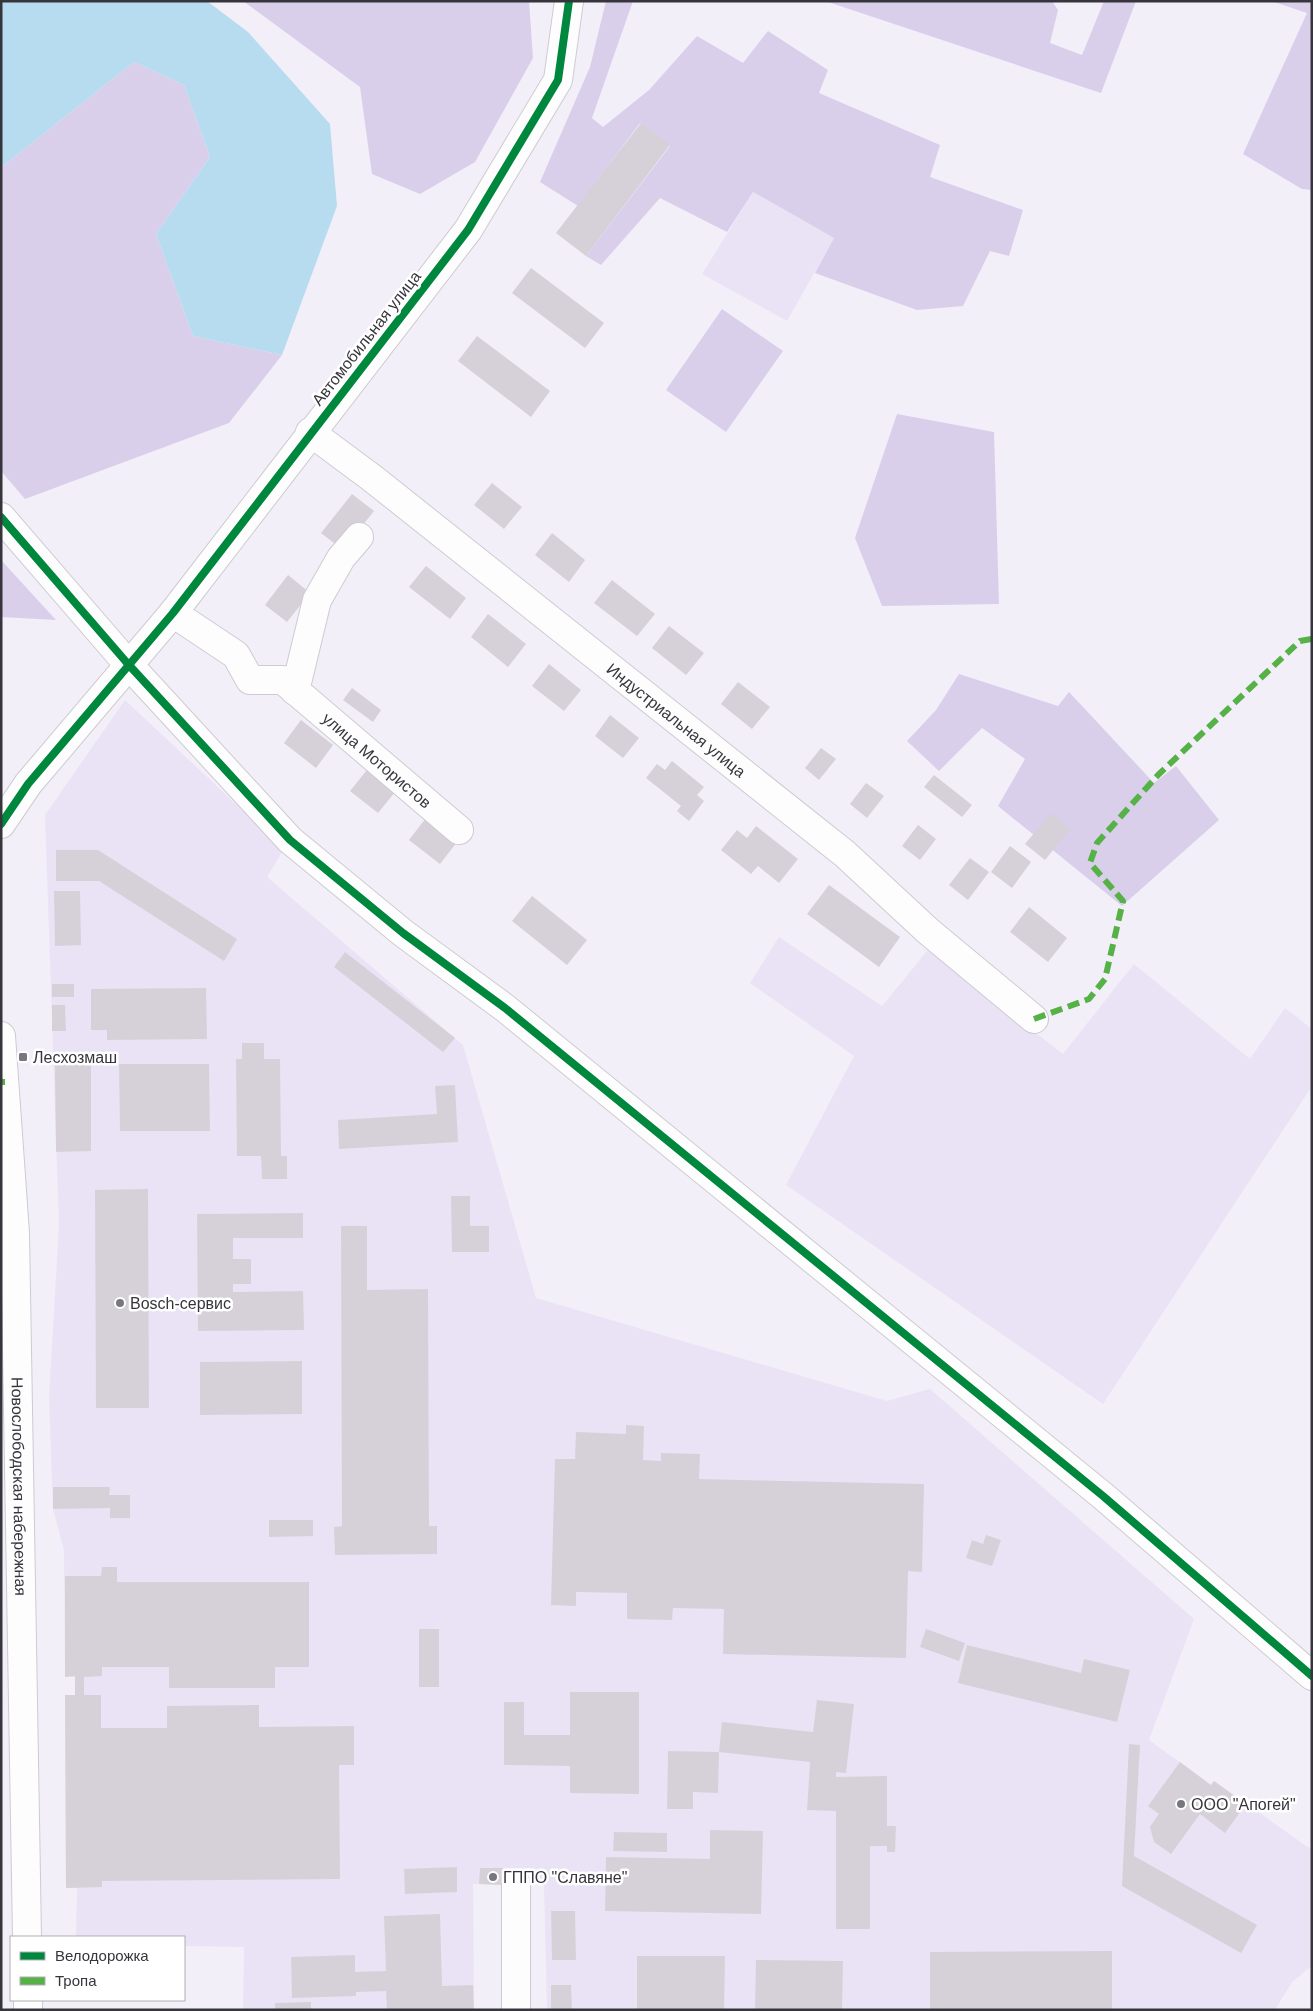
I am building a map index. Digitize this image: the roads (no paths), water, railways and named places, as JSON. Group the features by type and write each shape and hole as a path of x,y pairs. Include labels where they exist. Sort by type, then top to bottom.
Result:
{"street":[{"name":"Автомобильная улица","path":"128,664 173,613 310,432 468,230 558,80 569,1"},
{"name":"Индустриальная улица","path":"310,432 388,490 845,854 928,931 1034,1018"},
{"path":"1,517 128,664 290,840 403,933 505,1008 1088,1483 1312,1676"},
{"path":"295,691 317,600 341,558 359,537"},
{"name":"улица Мотористов","path":"173,613 236,655 250,680 283,680 459,830"},
{"path":"1,824 28,784 128,664"},
{"name":"Новослободская набережная","path":"1,1036 15,1233 27,1936"},
{"path":"516,1885 516,2010"}],"water":[{"path":"1,1 207,1 248,32 330,124 337,206 282,355 193,336 156,234 210,157 184,85 134,62 3,166 1,165"}],"place":[{"name":"Лесхозмаш","path":"23,1057"},
{"name":"Bosch-сервис","path":"120,1303"},
{"name":"ООО \"Апогей\"","path":"1181,1804"},
{"name":"ГППО \"Славяне\"","path":"493,1877"}]}
